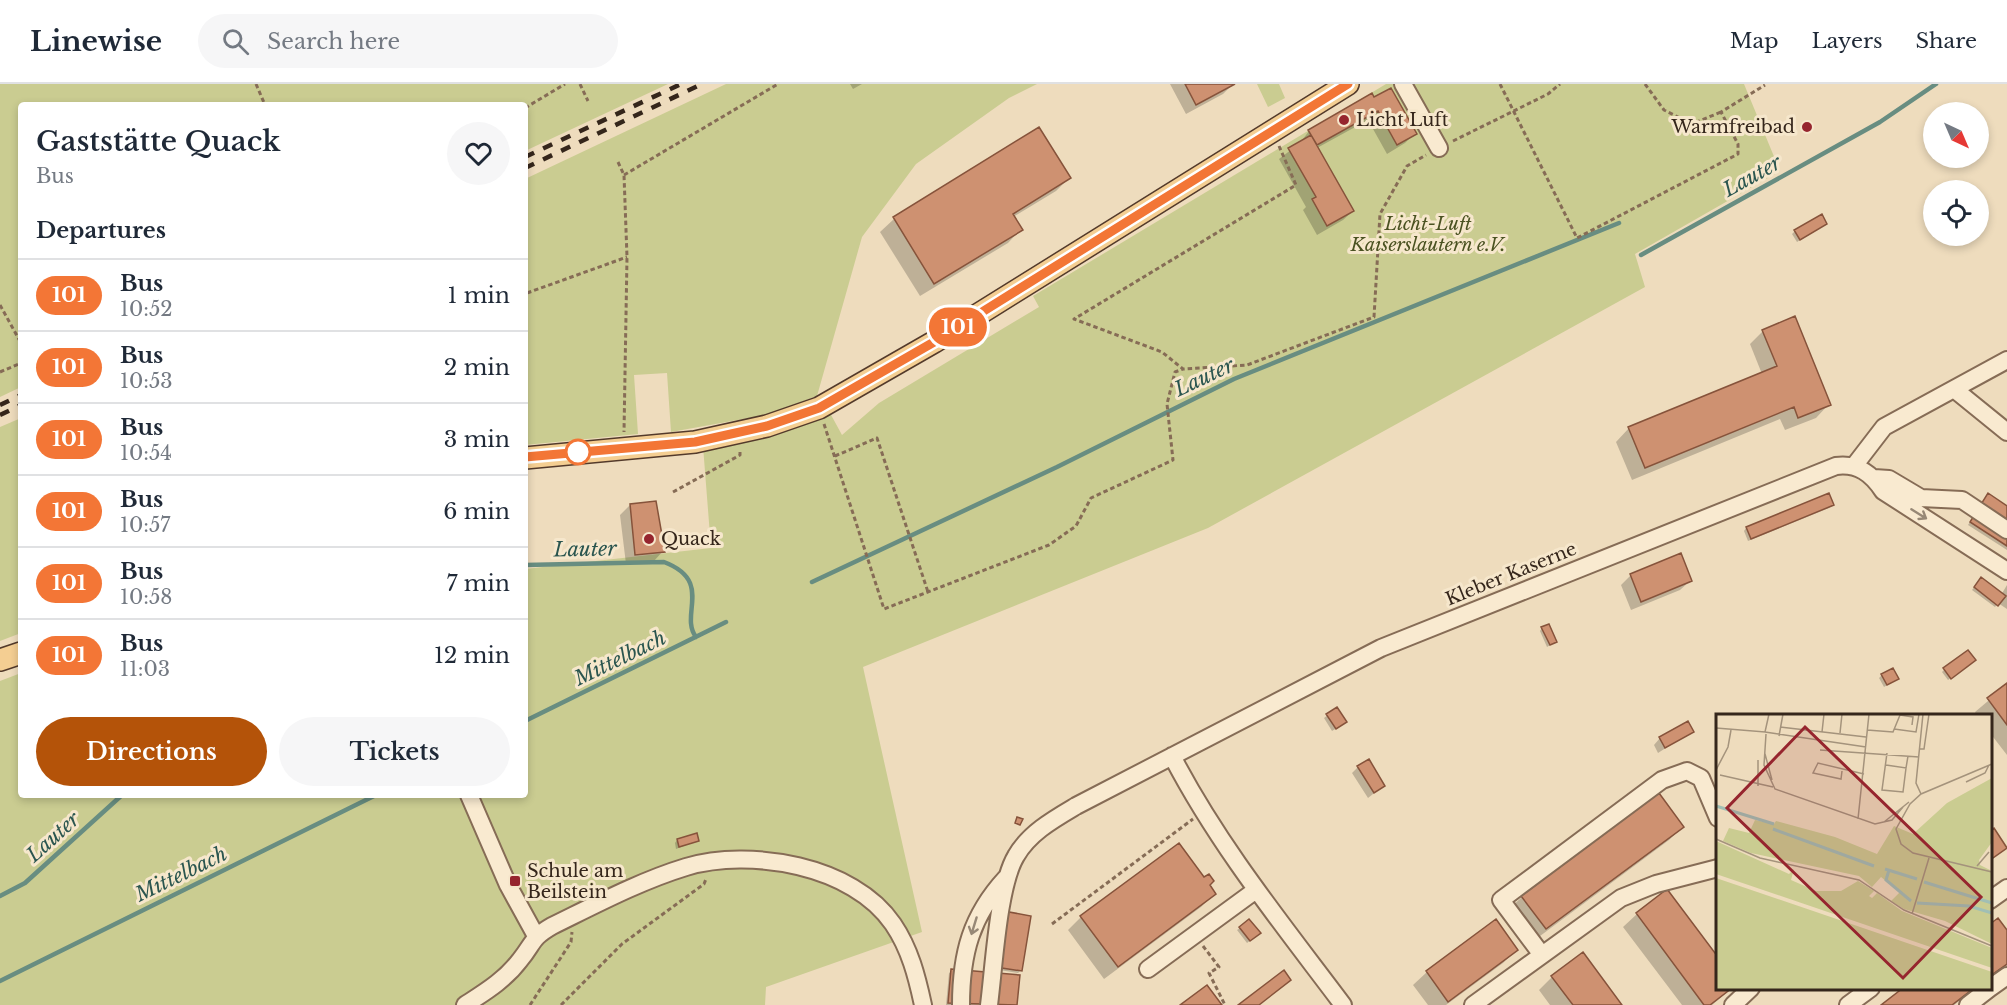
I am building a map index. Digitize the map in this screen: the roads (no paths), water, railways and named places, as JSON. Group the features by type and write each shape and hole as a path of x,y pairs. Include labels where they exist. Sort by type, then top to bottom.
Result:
{"main road":[{"path":"528,458 695,442 738,433 819,408 848,393 1348,84"},
{"path":"0,660 18,654"}],"street":[{"path":"1403,84 1439,148"},
{"path":"2007,360 1884,428 1854,466 1874,478 1883,491 2007,571"},
{"path":"1954,389 2007,432"},
{"name":"Kleber Kaserne","path":"1006,878 1017,854 1042,828 1076,806 1381,648 1821,470 1836,466 1854,466"},
{"path":"1874,478 1889,479 1921,498 1962,500 2007,530"},
{"path":"1172,756 1204,811 1256,890 1343,1005"},
{"path":"1542,955 1501,900 1662,780 1687,771 1701,778 1716,813"},
{"path":"470,798 508,885 536,936"},
{"path":"465,1005 497,985 520,960 536,936 659,876 714,861 772,861 807,868 841,881 874,904 893,923 909,952 923,1005"},
{"path":"1473,1005 1622,898 1656,884 1716,869"},
{"path":"961,1005 961,984 976,918 987,898 1006,878"},
{"path":"989,1005 1006,878"},
{"path":"1992,899 2007,888"},
{"path":"1148,969 1256,890"},
{"path":"1992,987 2007,976"},
{"path":"1733,1005 1749,990"},
{"path":"1848,1005 1868,990"},
{"path":"1968,1005 1987,990"}],"waterway":[{"name":"Lauter","path":"1641,255 1880,122 1936,84"},
{"name":"Lauter","path":"812,582 1057,467 1234,379 1619,223"},
{"name":"Lauter","path":"528,565 664,562 679,570 688,579 692,588 691,619 696,637"},
{"name":"Mittelbach","path":"528,720 726,622"},
{"name":"Lauter","path":"0,896 25,883 119,798"},
{"name":"Mittelbach","path":"0,981 370,798"}],"railway":[{"path":"528,156 681,84"},
{"path":"528,167 702,84"},
{"path":"0,405 18,396"},
{"path":"0,415 18,406"}],"place":[{"name":"Licht Luft","path":"1344,120"},
{"name":"Warmfreibad","path":"1807,127"},
{"name":"Quack","path":"649,539"},
{"name":"Schule am Beilstein","path":"515,881"}],"park label":[{"name":"Licht-Luft Kaiserslautern e.V.","path":"1428,234"}]}
